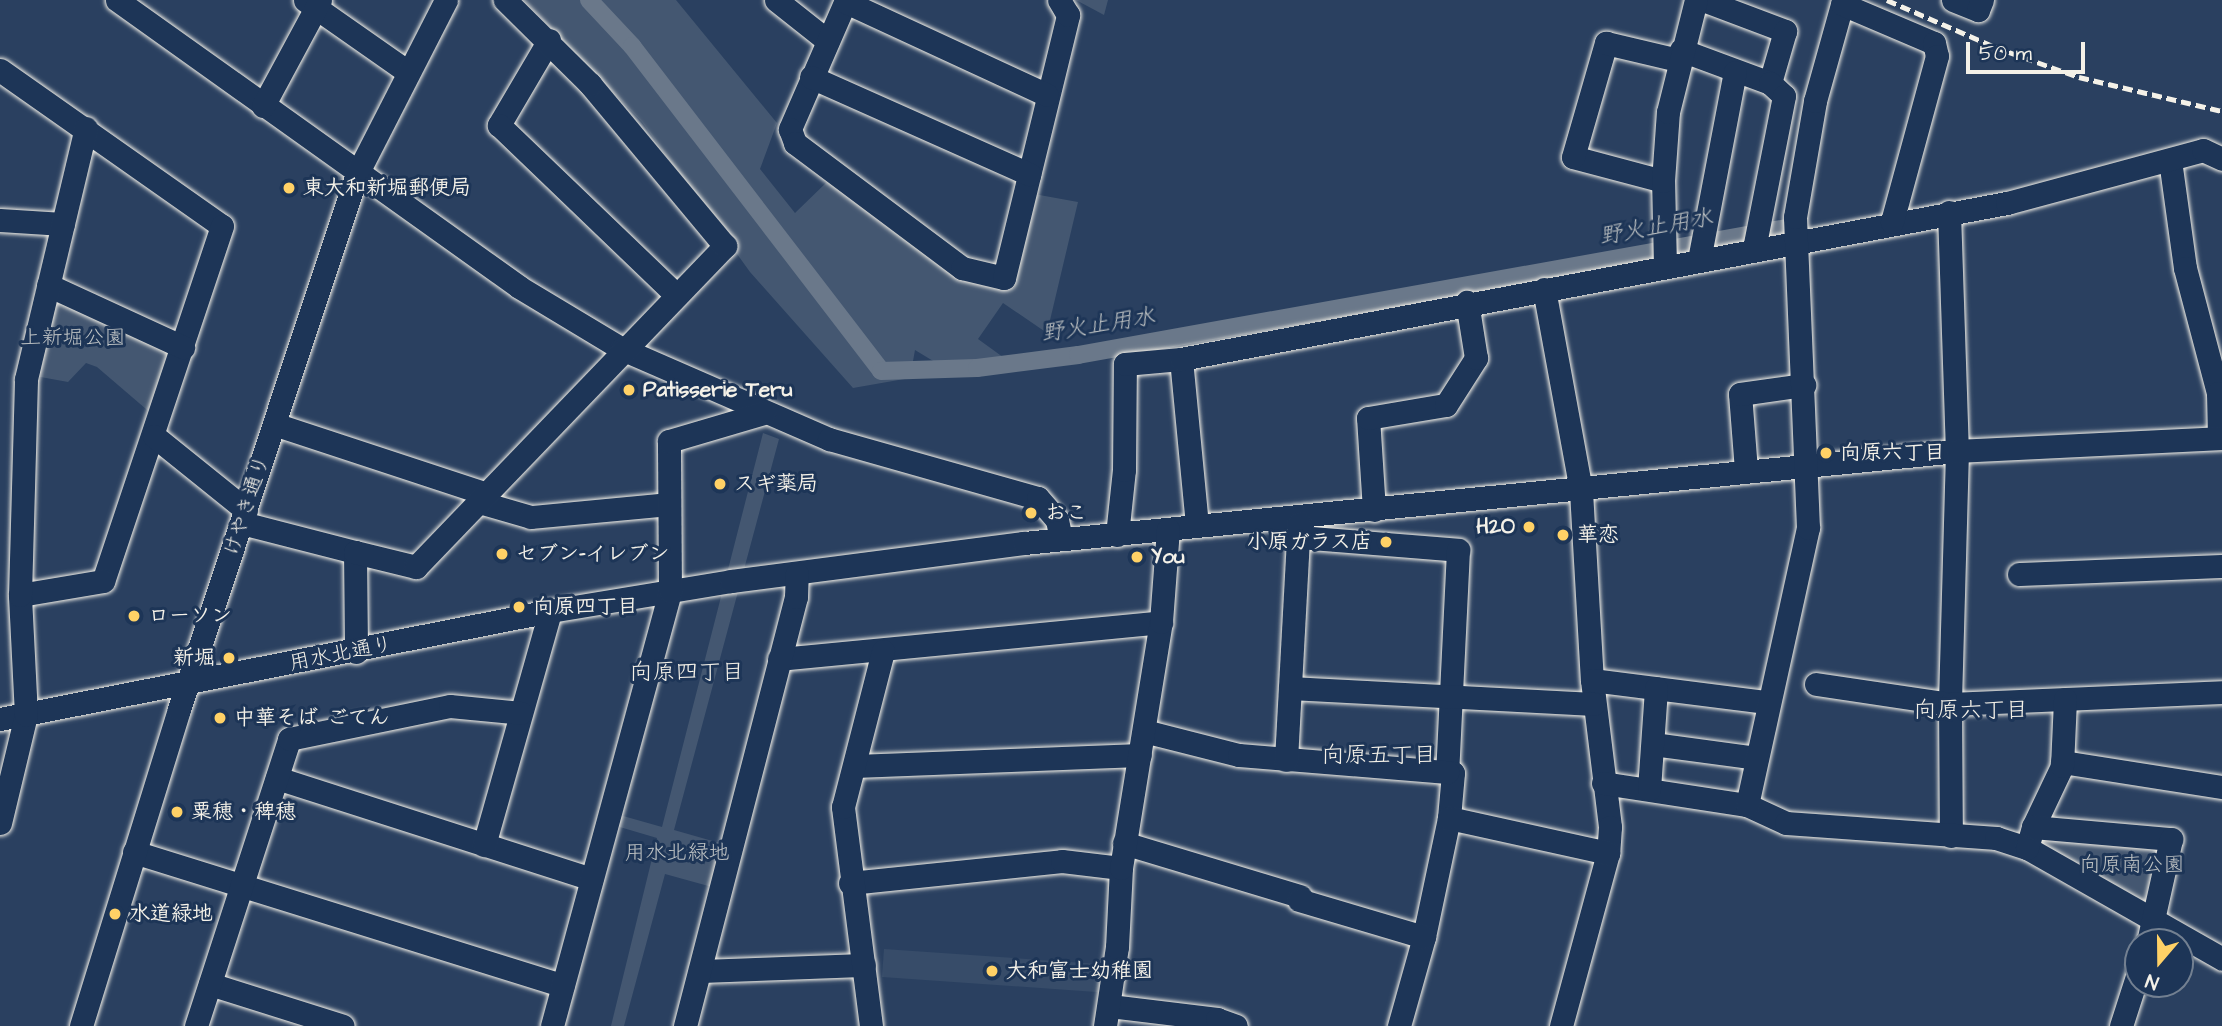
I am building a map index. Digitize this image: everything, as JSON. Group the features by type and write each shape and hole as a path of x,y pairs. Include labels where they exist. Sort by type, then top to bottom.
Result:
{"street":[{"path":"117,0 357,174 519,287 622,349 764,413 914,466 1038,498 1057,520 1061,539"},
{"name":"けやき通り","path":"81,1026 187,685 357,174 446,0"},
{"path":"155,436 244,517 355,552 416,567 622,349 725,246 549,40 505,0"},
{"path":"776,0 828,41"},
{"path":"1047,95 846,1 790,128 795,143 962,268 1004,278 1068,15 1059,0"},
{"path":"1665,254 1663,181 1679,55 1696,0"},
{"path":"1703,0 1785,31 1770,83"},
{"path":"1953,0 1978,10 1982,0"},
{"path":"263,106 314,3 408,72"},
{"path":"1747,805 1767,702 1808,528 1804,385 1794,217 1815,101 1842,4 1934,43 1937,56 1892,222"},
{"path":"549,40 499,125 676,295"},
{"path":"1663,181 1573,157 1606,43 1679,55 1770,83 1784,96 1755,239"},
{"path":"0,69 222,226 155,436 103,581 20,595"},
{"path":"1701,248 1735,72"},
{"path":"811,77 1029,174"},
{"path":"0,823 26,715 11,630 20,595 10,472 26,379 86,128"},
{"path":"1117,535 1124,470 1125,364 1181,359 1544,289 1665,254 1755,239 1797,240 2059,193 2170,160 2216,152"},
{"path":"1299,527 1374,510 1581,491 1746,470 1957,452 2220,438 2218,393 2185,268 2170,160"},
{"path":"1949,212 1957,452 1950,704 1951,836"},
{"path":"0,220 63,224"},
{"path":"48,285 183,347"},
{"path":"1544,289 1581,491 1594,704 1602,783 1610,827 1608,853 1561,1026"},
{"path":"1374,510 1368,418 1446,405 1476,358 1467,302"},
{"path":"1181,359 1197,526"},
{"path":"1746,470 1740,394 1804,385"},
{"path":"552,1026 676,590 668,505 669,441 764,413"},
{"path":"274,424 531,517 668,505"},
{"name":"用水北通り","path":"0,719 356,652 550,611 676,590 1061,539 1197,526 1299,527"},
{"path":"1286,760 1299,527"},
{"path":"1299,527 1458,550 1447,772"},
{"path":"1168,529 1161,622 1121,868 1107,1017 1217,1019 1236,1026"},
{"path":"355,552 356,652"},
{"path":"2019,574 2222,566"},
{"path":"685,1026 799,586 797,574"},
{"path":"484,845 550,611"},
{"path":"779,659 1161,622"},
{"path":"871,1026 850,883 844,807 883,651"},
{"path":"1592,680 1767,702"},
{"path":"1816,684 1950,704 2222,692"},
{"path":"1290,688 1594,704"},
{"path":"1649,789 1656,688"},
{"path":"2030,837 2062,762 2065,699"},
{"path":"196,1026 289,739 450,706 521,713"},
{"path":"1144,731 1239,755 1453,773 1449,818 1424,937 1399,1026"},
{"path":"1653,744 1756,758"},
{"path":"855,766 1140,755"},
{"path":"2062,762 2222,787"},
{"path":"277,778 592,879"},
{"path":"1602,783 1747,805 1786,823 1996,838 2171,839 2152,928"},
{"path":"1449,818 1608,853"},
{"path":"2030,837 2147,928"},
{"path":"1125,842 1424,937"},
{"path":"134,852 563,986"},
{"path":"850,883 1062,861 1121,868"},
{"path":"2194,949 2222,960"},
{"path":"700,971 863,965"},
{"path":"210,984 343,1026"},
{"path":"2121,1026 2130,998"}],"shaded area":[{"name":"大和富士幼稚園","path":"884,949 1101,964 1100,992 882,977"}],"green space":[{"path":"524,0 676,0 777,123 760,169 795,213 831,178 956,275 1014,288 1034,194 1078,202 1047,333 1003,303 978,339 1007,360 943,367 915,350 910,378 853,388 750,272 642,122"},
{"path":"1076,0 1108,0 1104,15"},
{"name":"上新堀公園","path":"58,301 168,348 172,357 153,415 97,367 86,363 68,382 35,376 51,304"},
{"name":"用水北緑地","path":"763,433 779,439 674,830 723,844 712,887 665,874 624,1026 611,1026 657,838 613,825 616,814 662,827"},
{"name":"向原南公園","path":"2040,831 2164,842 2151,905 2038,841"}],"waterway":[{"name":"野火止用水","path":"589,0 632,46 881,371 977,368 1078,355 1787,228"}],"railway":[{"path":"1887,0 1995,47 2079,77 2222,111"}],"place":[{"name":"東大和新堀郵便局","path":"289,188"},
{"name":"Patisserie Teru","path":"629,390"},
{"name":"向原六丁目","path":"1826,453"},
{"name":"スギ薬局","path":"720,484"},
{"name":"おこ","path":"1031,513"},
{"name":"H2O","path":"1529,527"},
{"name":"華恋","path":"1563,535"},
{"name":"小原ガラス店","path":"1386,542"},
{"name":"セブン-イレブン","path":"502,554"},
{"name":"You","path":"1137,557"},
{"name":"向原四丁目","path":"519,607"},
{"name":"ローソン","path":"134,616"},
{"name":"新堀","path":"229,658"},
{"name":"中華そば ごてん","path":"220,718"},
{"name":"粟穂・稗穂","path":"177,812"},
{"name":"水道緑地","path":"115,914"},
{"name":"大和富士幼稚園","path":"992,971"}],"district":[{"name":"向原四丁目","path":"687,672"},
{"name":"向原六丁目","path":"1971,710"},
{"name":"向原五丁目","path":"1379,755"}]}
